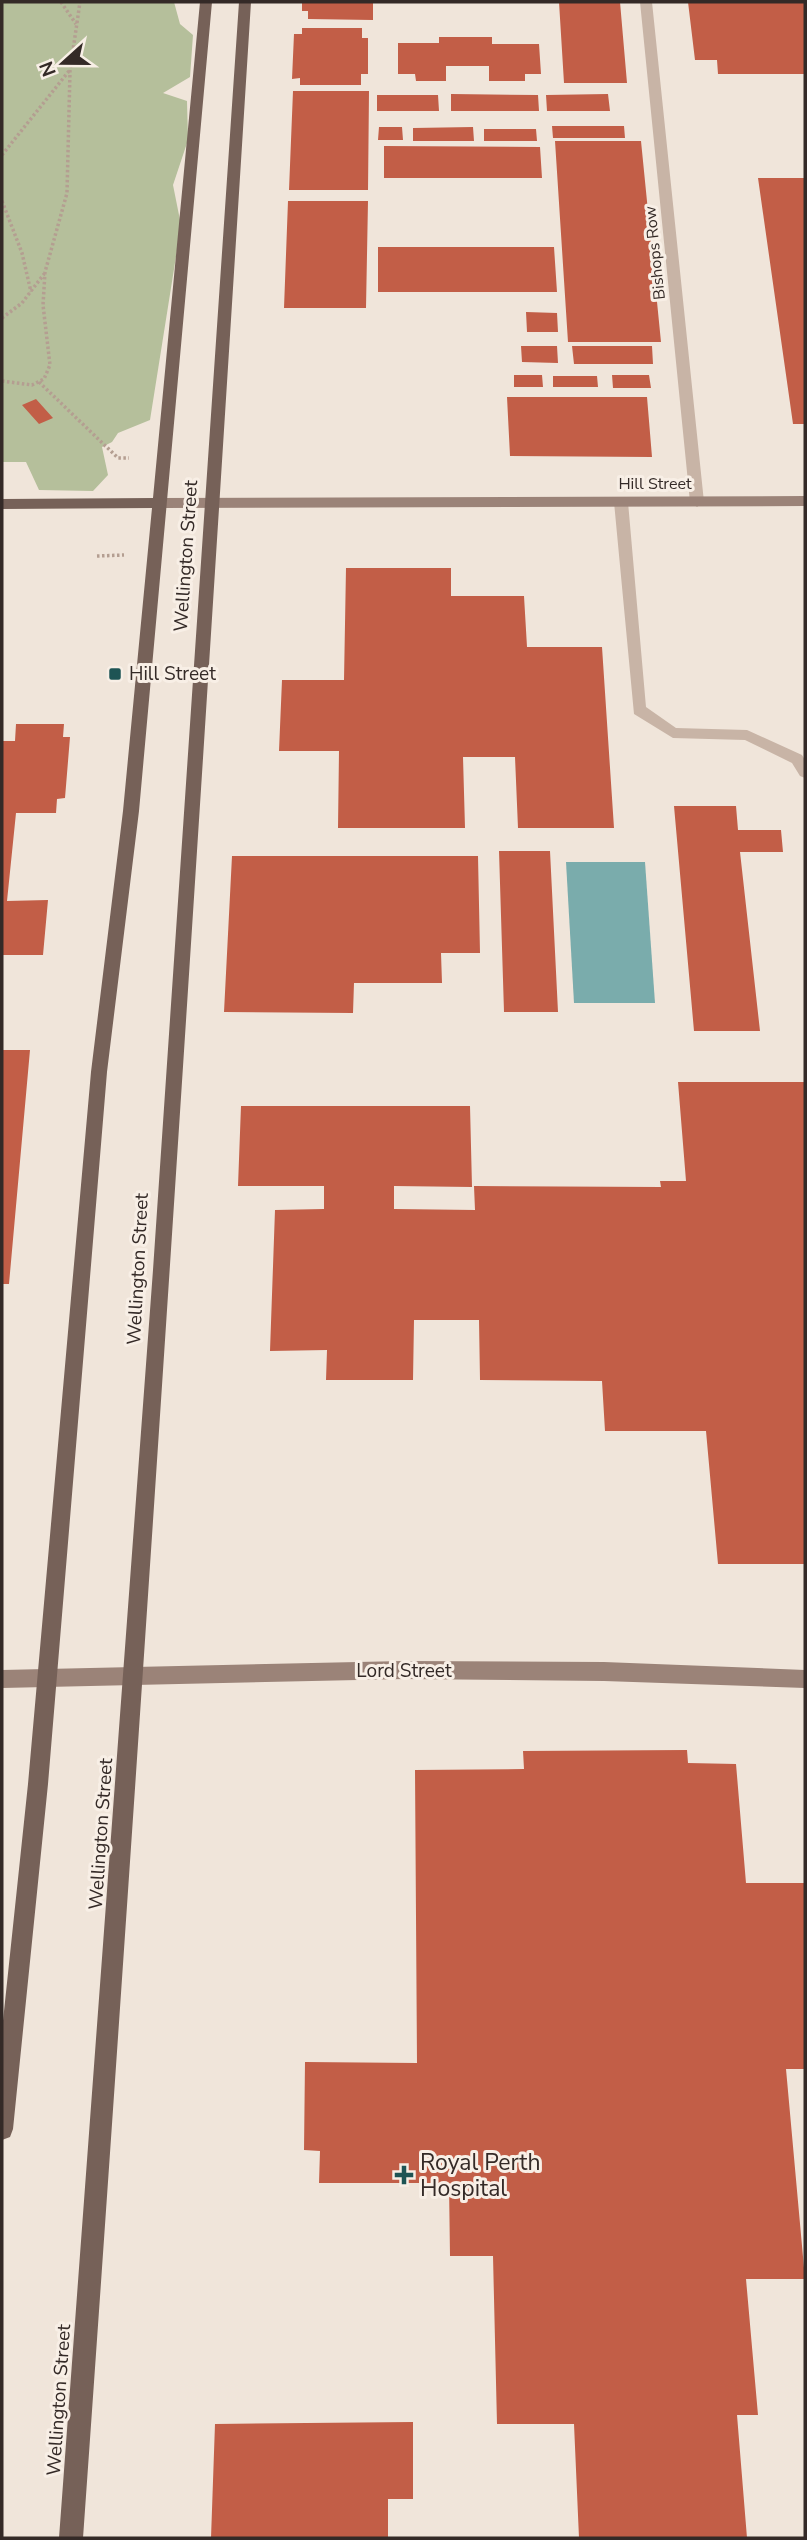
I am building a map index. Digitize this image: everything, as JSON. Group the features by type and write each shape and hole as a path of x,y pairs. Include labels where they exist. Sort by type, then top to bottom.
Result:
{"main road":[{"name":"Wellington Street","path":"2,2129 47,1678 99,1072 131,811 206,2"},
{"name":"Wellington Street","path":"71,2538 135,1675 245,2"},
{"name":"Hill Street","path":"2,504 805,501"},
{"name":"Lord Street","path":"2,1679 564,1670 805,1679"}],"lane":[{"name":"Bishops Row","path":"646,2 697,502"},
{"path":"621,502 639,710 673,733 747,735 797,759 805,772"}],"path":[{"path":"61,2 77,26"},
{"path":"2,381 24,385 39,382 44,379 50,365 43,305 46,272 61,222 68,184 70,71 80,2"},
{"path":"2,155 70,71"},
{"path":"2,201 22,253 32,292"},
{"path":"2,318 32,292 46,272"},
{"path":"39,382 118,458 129,458"},
{"path":"97,556 126,555"}],"green space":[{"path":"2,2 174,2 180,24 193,35 190,77 163,93 187,101 188,140 173,185 181,225 150,420 118,433 112,442 102,447 108,475 93,491 39,490 26,462 2,462"}],"water":[{"path":"566,862 645,862 655,1003 574,1003"}],"building":[{"path":"302,2 373,2 373,20 308,19 308,11 302,11"},
{"path":"559,2 620,2 627,83 564,83"},
{"path":"688,2 805,2 805,74 718,74 717,60 695,60"},
{"path":"302,28 362,28 362,38 368,38 368,74 361,74 361,85 300,85 300,78 292,79 294,34 302,34"},
{"path":"439,37 492,37 492,44 539,44 541,74 525,74 525,81 489,81 489,66 446,66 446,81 416,81 415,74 398,74 398,43 439,43"},
{"path":"293,91 369,91 368,190 289,190"},
{"path":"451,94 538,95 539,111 451,111"},
{"path":"608,94 610,111 547,111 546,95"},
{"path":"377,95 438,95 439,111 377,111"},
{"path":"552,126 624,126 625,138 553,138"},
{"path":"379,127 402,127 403,140 378,140"},
{"path":"473,127 474,141 413,141 413,128"},
{"path":"484,129 536,129 537,141 484,141"},
{"path":"555,141 641,141 661,342 568,342"},
{"path":"384,146 540,147 542,178 384,178"},
{"path":"758,178 805,178 805,424 793,424"},
{"path":"288,201 368,201 366,308 284,308"},
{"path":"378,247 554,247 557,292 378,292"},
{"path":"526,312 557,313 558,332 527,332"},
{"path":"521,346 557,346 558,363 522,362"},
{"path":"572,346 652,346 653,364 574,364"},
{"path":"514,375 542,375 543,387 514,387"},
{"path":"612,375 649,375 651,388 613,388"},
{"path":"553,376 597,376 598,387 553,387"},
{"path":"507,397 647,397 652,457 510,456"},
{"path":"36,399 53,418 39,424 22,405"},
{"path":"346,568 451,568 451,596 524,596 527,647 602,647 614,828 518,828 515,757 463,757 465,828 338,828 339,751 279,751 282,680 344,680"},
{"path":"16,724 64,724 63,737 70,737 65,798 57,799 56,813 16,813 7,901 48,900 43,955 2,955 2,741 15,741"},
{"path":"674,806 736,806 738,830 781,830 783,852 740,852 760,1031 694,1031"},
{"path":"499,851 550,851 558,1012 504,1012"},
{"path":"232,856 478,856 480,953 441,953 442,983 354,983 353,1013 224,1012"},
{"path":"2,1050 30,1050 9,1284 2,1284"},
{"path":"678,1082 805,1082 805,1564 718,1564 706,1431 605,1431 602,1381 480,1380 479,1320 414,1320 413,1380 326,1380 327,1350 270,1351 275,1210 324,1209 324,1186 238,1186 241,1106 470,1106 472,1187 394,1186 394,1209 475,1210 474,1186 661,1187 660,1181 686,1181"},
{"name":"Royal Perth Hospital","path":"687,1750 688,1763 736,1764 746,1883 805,1883 805,2069 786,2069 805,2279 746,2279 758,2415 737,2415 747,2538 579,2538 574,2424 497,2424 493,2256 450,2256 449,2183 319,2183 320,2151 304,2150 305,2062 417,2063 415,1770 524,1769 523,1751"},
{"path":"413,2422 413,2499 388,2499 388,2538 211,2538 215,2424"}],"place":[{"name":"Hill Street","path":"115,674"},
{"name":"Royal Perth Hospital","path":"404,2175"}]}
